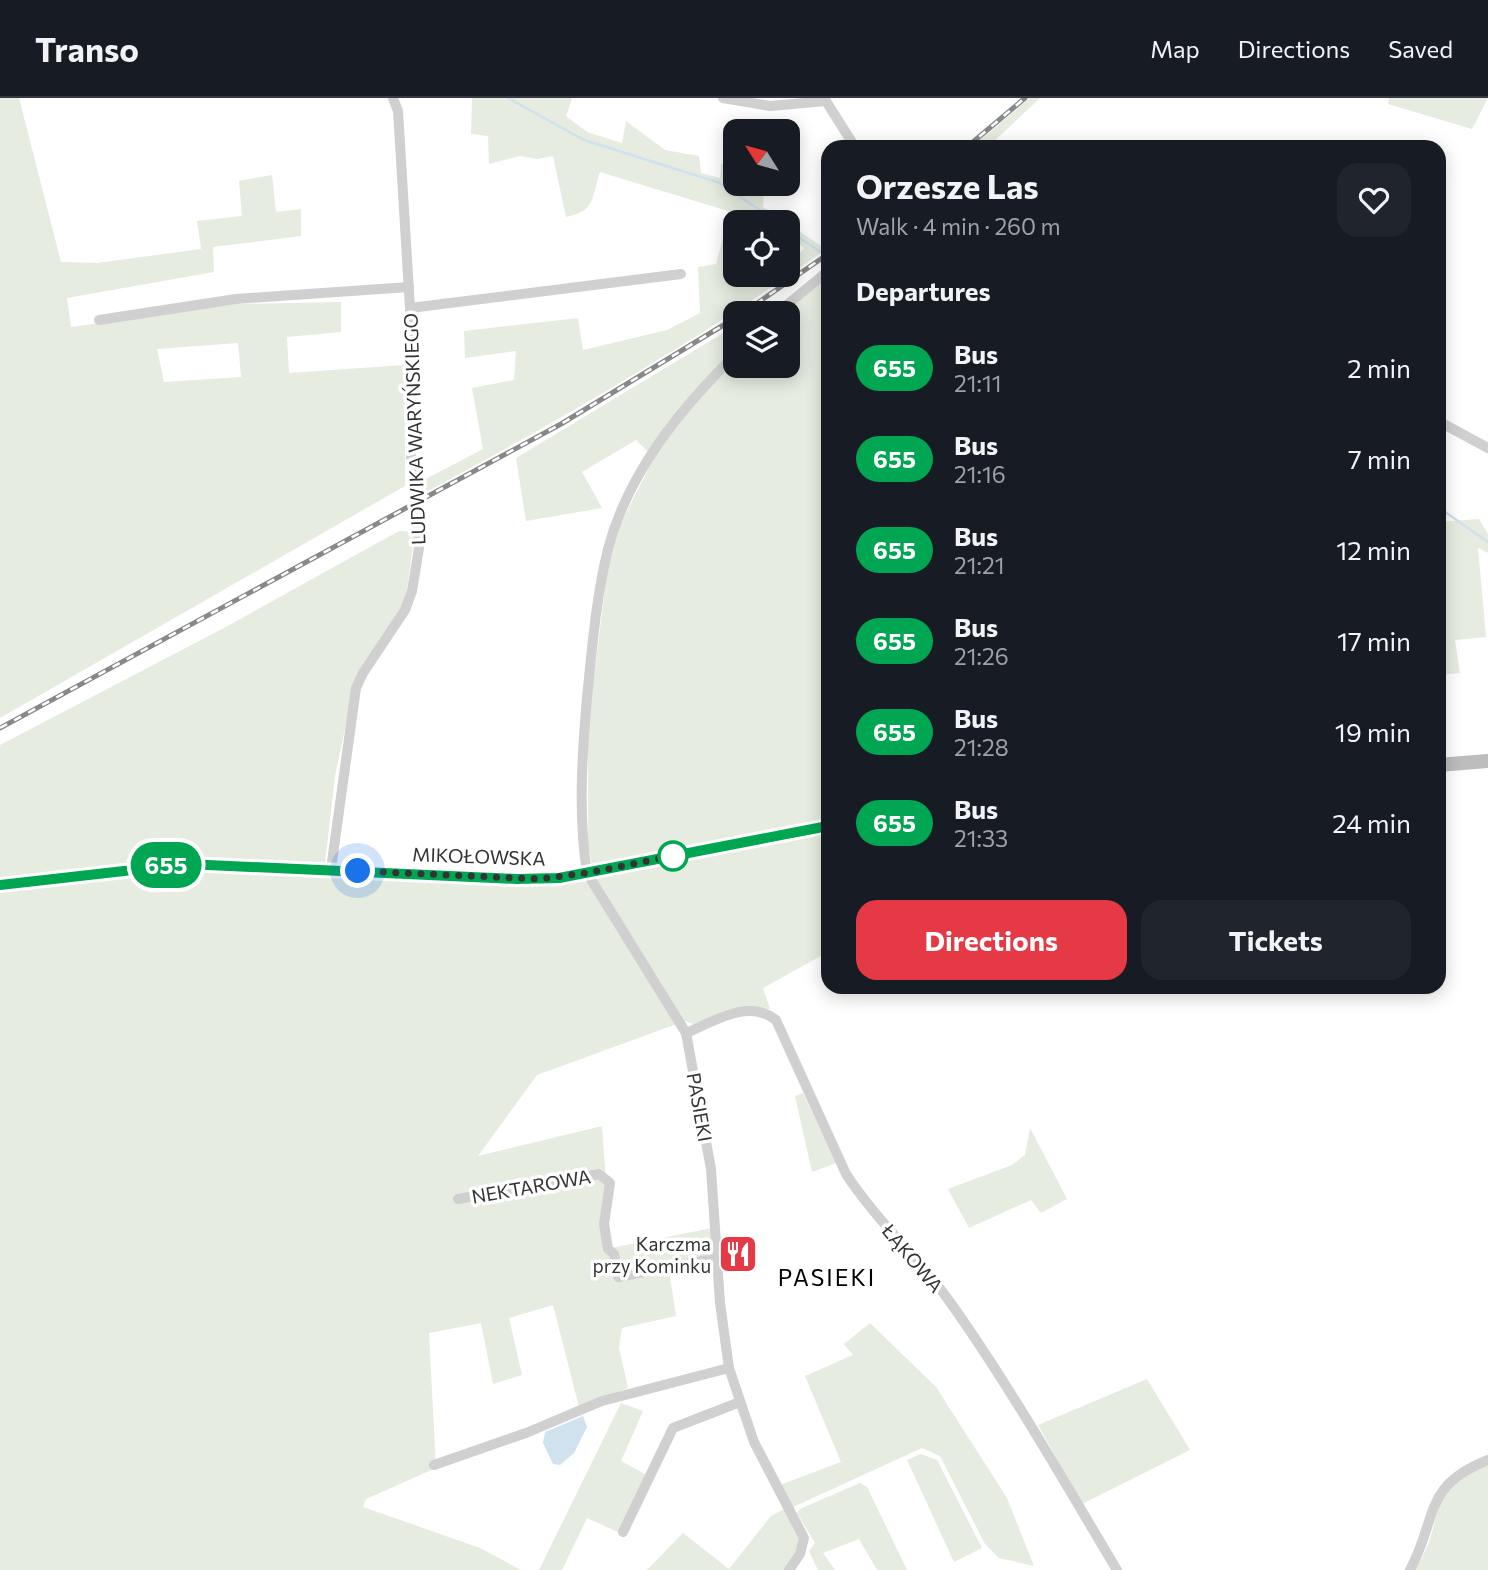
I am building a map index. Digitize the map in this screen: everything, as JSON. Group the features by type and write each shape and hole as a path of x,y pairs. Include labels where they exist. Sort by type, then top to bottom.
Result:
{"main road":[{"path":"1446,764 1488,761"},
{"name":"MIKOŁOWSKA","path":"0,885 186,864 517,879 587,873 821,827"}],"street":[{"name":"LUDWIKA WARYŃSKIEGO","path":"331,869 356,688 405,610 417,569 419,548 411,457 410,308 398,111 393,98"},
{"path":"723,98 770,106 825,100 851,140"},
{"path":"410,308 681,274"},
{"path":"792,301 821,277"},
{"path":"99,320 236,299 408,287"},
{"path":"587,873 582,788 584,724 608,548 633,490 667,430 683,408 723,367"},
{"path":"1446,425 1488,448"},
{"name":"PASIEKI","path":"587,873 686,1033 711,1169 729,1368 765,1467 804,1538 800,1555 789,1570"},
{"name":"ŁĄKOWA","path":"686,1033 745,1010 758,1011 775,1020 846,1174 861,1196 948,1299 979,1344 1117,1570"},
{"name":"NEKTAROWA","path":"458,1199 599,1174 610,1183 604,1224 607,1249 614,1254 618,1277 718,1258"},
{"path":"434,1465 526,1433 602,1401 729,1368"},
{"path":"623,1532 674,1428 740,1402"},
{"path":"1410,1570 1419,1553 1436,1497 1457,1476 1488,1460"}],"shaded area":[{"path":"0,98 19,98 61,262 97,263 201,249 197,221 242,216 239,181 272,175 276,212 301,209 301,236 213,247 214,272 67,298 71,327 236,304 341,302 341,332 287,337 289,373 405,365 405,486 0,718","holes":["238,343 241,377 164,382 157,349"]},
{"path":"472,98 572,98 566,116 587,132 622,143 626,121 665,150 699,156 701,173 720,178 723,164 723,196 763,196 763,207 767,210 725,210 600,172 588,207 566,217 553,156 537,159 520,156 489,164 488,136 471,134"},
{"path":"1030,98 1040,98 995,140 980,140"},
{"path":"1389,98 1488,98 1472,129 1388,104"},
{"path":"800,232 821,246 821,253 800,267 800,253 804,248 800,245"},
{"path":"723,238 723,287 771,287 750,301 723,301 723,319 628,378 419,496 418,483 483,449 472,388 514,380 516,351 465,358 464,331 578,318 583,350 667,330 700,313 698,267 716,264"},
{"path":"821,282 821,956 763,988 770,1009 744,1007 697,1025 685,1021 537,1075 478,1156 602,1126 611,1248 712,1228 715,1254 668,1264 676,1316 622,1328 619,1348 628,1388 579,1407 553,1305 509,1318 522,1375 493,1384 481,1323 429,1333 436,1468 366,1499 363,1507 480,1548 521,1570 0,1570 0,745 224,628 399,531 415,532 405,602 356,677 335,776 324,872 528,885 595,881 588,845 588,726 608,564 616,533 654,458 636,440 582,472 602,508 526,521 516,458 723,333 723,378 800,378 800,301 796,301"},
{"path":"1479,519 1488,534 1488,553 1478,548 1486,637 1455,640 1460,673 1446,674 1446,521"},
{"path":"803,1093 836,1163 812,1172 795,1096"},
{"path":"1030,1128 1067,1199 1041,1213 1031,1200 969,1228 948,1189 1012,1165 1025,1155"},
{"path":"870,1323 936,1387 1007,1498 1034,1566 999,1558 985,1544 940,1456 922,1448 793,1507 780,1485 841,1462 805,1376 853,1355 844,1344"},
{"path":"1147,1379 1190,1450 1082,1504 1038,1425"},
{"path":"621,1403 643,1411 621,1461 647,1475 618,1532 587,1518 562,1570 539,1570"},
{"path":"921,1454 937,1460 982,1548 954,1562 907,1460"},
{"path":"1488,1464 1488,1570 1415,1570 1425,1552 1443,1499 1466,1476"},
{"path":"860,1483 867,1487 907,1570 877,1570 859,1539 823,1553 835,1570 818,1570 809,1551 815,1543 797,1513 800,1509"},
{"path":"786,1508 802,1540 799,1552 786,1570 647,1570 683,1533 729,1569 771,1516"}],"water":[{"path":"583,1416 587,1427 574,1453 560,1465 553,1464 543,1443 545,1432"}],"waterway":[{"path":"508,98 584,140 720,183 759,210"},
{"path":"800,238 821,252"},
{"path":"1446,513 1488,542"}],"railway":[{"path":"975,140 1025,98"},
{"path":"760,301 821,259"},
{"path":"0,728 561,424 723,325"}],"bus line":[{"name":"655","path":"0,885 186,864 517,879 559,878 821,827"}],"place":[{"name":"Karczma przy Kominku","path":"738,1254"}],"district":[{"name":"PASIEKI","path":"827,1277"}],"route":[{"path":"358,871 538,879 559,878 673,856"}]}
